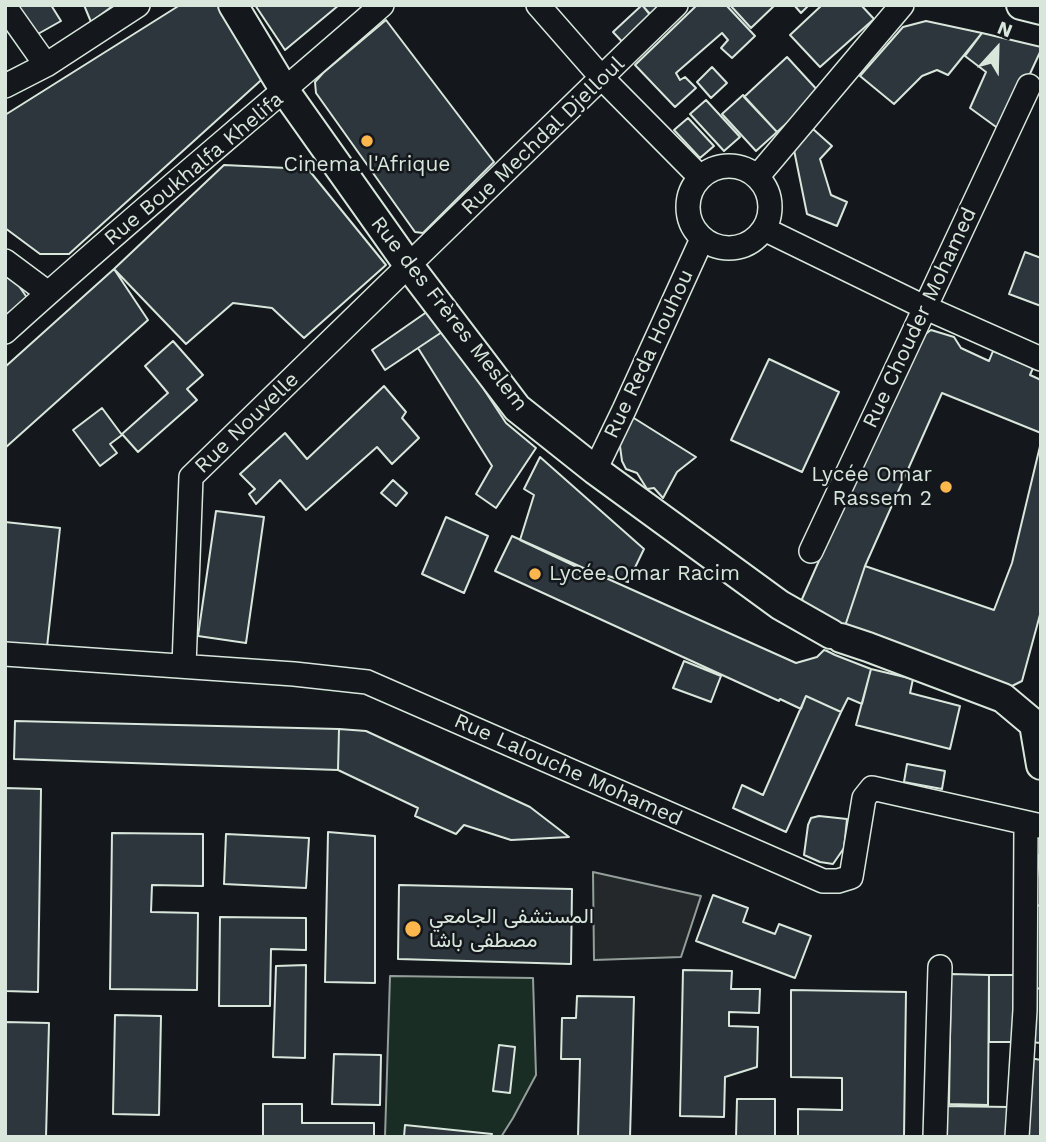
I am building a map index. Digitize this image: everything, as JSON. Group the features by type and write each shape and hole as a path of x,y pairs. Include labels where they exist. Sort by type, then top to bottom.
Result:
{"street":[{"path":"5,86 47,65 138,5"},
{"name":"Rue des Frères Meslem","path":"233,5 285,91 409,266 517,408 595,470 780,604 836,636 1003,698 1034,724 1041,765"},
{"name":"Rue Boukhalfa Khelifa","path":"5,332 382,5"},
{"path":"538,5 602,78 700,177"},
{"name":"Rue Mechdal Djelloul","path":"409,266 677,5"},
{"path":"757,177 902,5"},
{"path":"1021,5 1041,10"},
{"path":"5,7 47,65"},
{"name":"Rue Chouder Mohamed","path":"811,551 1029,86"},
{"path":"722,167 734,167 747,170 757,177 770,202 764,229 754,240 742,247 728,249 714,246 702,239 693,228 688,215 692,188 700,177 722,167"},
{"path":"764,229 924,307 1041,359"},
{"name":"Rue Reda Houhou","path":"595,470 702,239"},
{"path":"5,261 48,293"},
{"name":"Rue Nouvelle","path":"184,666 191,477 409,266"},
{"name":"Rue Lalouche Mohamed","path":"10,654 294,674 367,682 823,881 838,881 851,877 864,798 872,788 1033,825"},
{"path":"1017,1137 1032,1051 1025,1010 1033,825"},
{"path":"935,1137 940,967"}],"green space":[{"path":"390,976 533,978 536,1075 501,1137 385,1137"}],"shaded area":[{"path":"593,872 701,896 681,957 594,960"}],"building":[{"path":"10,5 51,5 61,21 29,39"},
{"path":"84,5 114,5 91,22"},
{"path":"180,5 221,5 269,73 69,254 40,254 5,228 5,115"},
{"path":"255,5 339,5 285,50"},
{"path":"642,5 661,5 650,15"},
{"path":"642,5 657,22 628,48 613,32"},
{"path":"697,5 726,5 755,36 732,58 721,48 728,40 722,33 676,73 680,80 685,77 696,88 675,107 635,65"},
{"path":"730,5 775,5 751,28"},
{"path":"794,5 809,5 801,13"},
{"path":"822,5 861,5 874,19 820,67 790,35"},
{"path":"386,20 494,162 423,233 415,232 316,93 315,82 323,73"},
{"path":"926,21 982,33 948,75 937,70 922,76 894,104 860,76 903,27"},
{"path":"982,33 1041,47 1003,132 970,108 986,72 965,56"},
{"path":"787,57 820,93 777,132 744,97"},
{"path":"712,67 727,83 711,98 697,82"},
{"path":"743,95 777,132 756,151 722,114"},
{"path":"706,100 740,137 724,151 690,114"},
{"path":"688,118 714,146 700,158 674,130"},
{"path":"813,129 832,146 820,159 831,195 847,202 837,226 807,214 794,150"},
{"path":"224,165 308,169 386,265 304,338 272,308 233,303 186,344 114,269"},
{"path":"1025,252 1041,258 1041,306 1009,294"},
{"path":"5,266 28,299 5,317"},
{"path":"114,269 148,320 5,448 5,367"},
{"path":"431,309 445,330 385,370 372,350"},
{"path":"445,330 506,423 536,448 496,508 476,494 492,466 418,348"},
{"path":"931,330 954,337 961,348 989,361 993,351 1033,368 1030,375 1041,380 1041,433 942,393 865,566 845,626 809,612 802,599 917,340"},
{"path":"173,341 203,375 187,389 197,400 138,452 122,434 168,393 145,366"},
{"path":"769,359 839,392 802,472 731,440"},
{"path":"384,386 406,412 402,418 419,438 392,464 377,447 306,510 280,480 256,504 249,494 255,489 240,474 285,433 307,459"},
{"path":"102,408 122,435 110,444 117,453 100,466 73,430"},
{"path":"629,415 696,457 677,472 663,498 654,488 647,489 637,473 626,469 622,461 619,439"},
{"path":"1041,442 1041,611 1022,681 1012,686 845,626 865,566 994,610 1012,563"},
{"path":"540,457 644,549 628,582 575,566 520,540 534,495 524,489"},
{"path":"393,480 407,493 396,506 381,493"},
{"path":"216,511 264,517 246,643 198,636"},
{"path":"446,517 488,536 464,593 422,574"},
{"path":"5,522 60,528 47,647 5,643"},
{"path":"512,536 796,663 817,657 824,650 871,669 862,704 848,698 841,712 806,696 801,709 495,571"},
{"path":"684,661 721,676 711,702 673,688"},
{"path":"871,669 913,679 910,693 960,706 950,749 856,725"},
{"path":"806,696 841,712 786,832 733,808 742,785 763,795"},
{"path":"15,721 339,729 338,770 14,759"},
{"path":"339,729 366,731 530,807 569,837 511,840 464,825 456,834 415,816 418,808 338,770"},
{"path":"907,764 945,771 942,789 904,782"},
{"path":"5,788 41,789 38,992 5,991"},
{"path":"819,816 847,819 844,848 833,864 804,855 808,825 811,818"},
{"path":"328,832 375,836 375,983 325,982"},
{"path":"112,833 203,834 203,886 152,885 151,912 198,913 197,990 110,989"},
{"path":"226,834 309,838 306,888 224,884"},
{"path":"1041,852 1041,890 1038,856"},
{"path":"399,885 572,889 571,964 398,959"},
{"path":"713,895 748,908 743,922 775,934 779,924 811,936 795,978 696,941"},
{"path":"1036,905 1041,906 1041,989 1032,987"},
{"path":"220,917 306,918 306,950 271,949 270,1006 219,1006"},
{"path":"306,965 305,1058 273,1057 276,966"},
{"path":"683,970 732,971 731,989 760,989 759,1013 729,1012 729,1026 758,1027 757,1067 725,1077 724,1117 680,1116"},
{"path":"951,974 989,975 988,1105 949,1104"},
{"path":"989,975 1014,975 1013,1042 989,1042"},
{"path":"1032,987 1041,989 1041,1043 1030,1042"},
{"path":"791,990 906,992 904,1137 798,1137 798,1109 842,1110 842,1078 791,1077"},
{"path":"577,996 634,997 630,1137 578,1137 580,1059 561,1059 562,1018 576,1018"},
{"path":"115,1015 161,1016 159,1115 113,1114"},
{"path":"5,1022 49,1023 46,1137 5,1137"},
{"path":"499,1045 515,1047 510,1093 493,1091"},
{"path":"334,1054 381,1055 380,1105 332,1104"},
{"path":"1030,1058 1041,1060 1041,1137 1027,1136"},
{"path":"737,1099 775,1099 775,1137 736,1137"},
{"path":"263,1104 302,1104 302,1123 374,1123 374,1137 263,1137"},
{"path":"940,1106 1009,1107 1009,1137 940,1137"},
{"path":"405,1125 492,1134 491,1137 404,1137"}],"place":[{"name":"Cinema l'Afrique","path":"367,141"},
{"name":"Lycée Omar Rassem 2","path":"946,487"},
{"name":"Lycée Omar Racim","path":"535,574"},
{"name":"المستشفى الجامعي مصطفى باشا","path":"413,929"}]}
